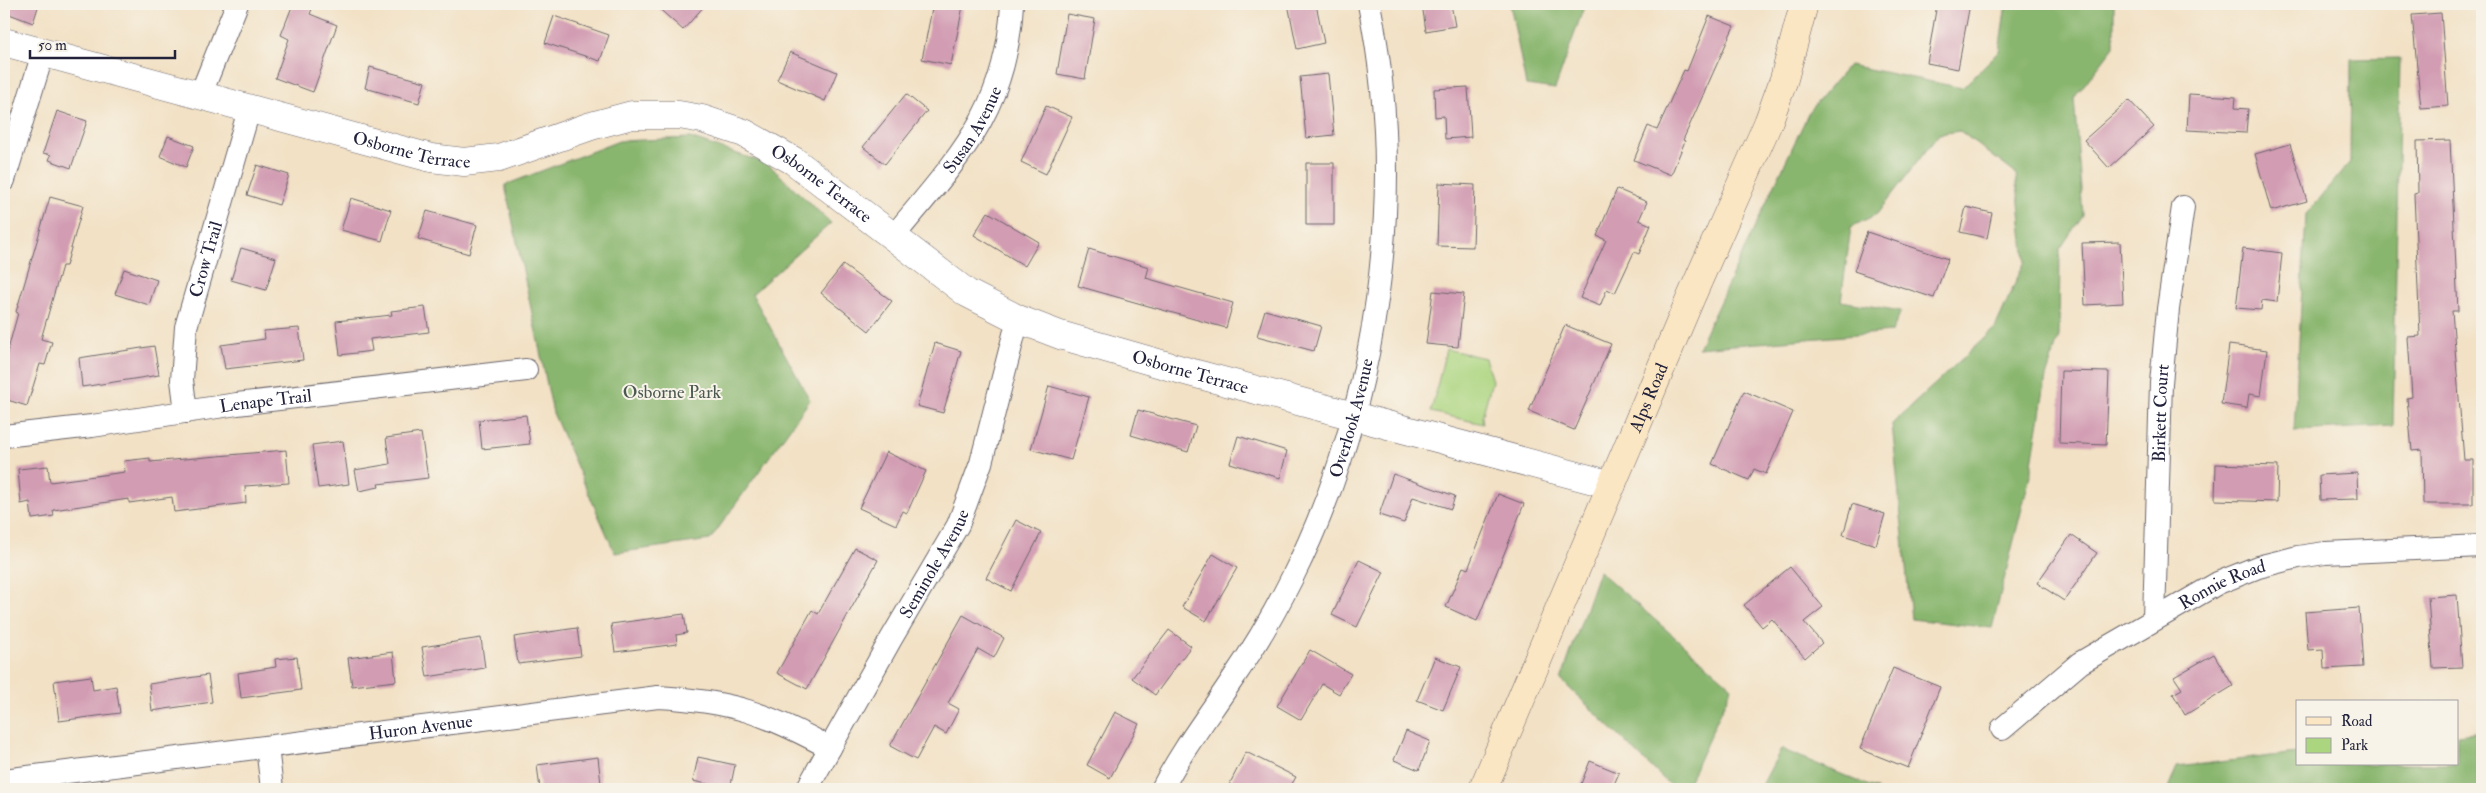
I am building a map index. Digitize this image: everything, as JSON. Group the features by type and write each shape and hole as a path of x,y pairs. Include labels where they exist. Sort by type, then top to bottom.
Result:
{"main road":[{"name":"Alps Road","path":"1483,789 1691,297 1768,123 1784,79 1804,4"}],"street":[{"path":"200,96 237,4"},
{"name":"Susan Avenue","path":"893,237 967,145 983,120 996,90 1006,59 1012,4"},
{"name":"Overlook Avenue","path":"1162,789 1200,723 1230,684 1262,632 1292,577 1318,519 1353,416 1375,316 1384,205 1384,142 1380,78 1369,4"},
{"name":"Osborne Terrace","path":"4,42 405,153 464,162 516,153 591,126 632,116 679,116 702,119 744,133 794,161 967,293 1018,319 1088,343 1612,485"},
{"path":"4,180 43,53"},
{"name":"Crow Trail","path":"186,412 182,380 186,326 248,110"},
{"name":"Birkett Court","path":"2154,619 2161,383 2168,309 2183,207"},
{"name":"Seminole Avenue","path":"807,789 958,526 981,463 1018,319"},
{"name":"Lenape Trail","path":"4,436 526,370"},
{"name":"Ronnie Road","path":"2002,728 2080,663 2218,583 2258,567 2298,557 2325,553 2482,546"},
{"name":"Huron Avenue","path":"4,780 658,697 724,703 762,714 830,748"},
{"path":"267,747 272,789"}],"green space":[{"path":"1510,4 1585,4 1555,89 1526,85"},
{"path":"2006,4 2114,4 2114,46 2074,98 2083,215 2060,249 2059,336 2046,377 2030,476 1992,628 1911,619 1892,424 1995,328 2025,261 2016,174 1960,131 1939,134 1877,214 1851,227 1841,301 1901,311 1892,332 1698,348 1809,112 1849,65 1962,88 1999,51"},
{"path":"2400,58 2393,426 2294,431 2306,215 2350,162 2351,59"},
{"name":"Osborne Park","path":"690,138 768,164 831,223 752,294 810,400 710,540 615,553 553,413 505,185 619,141"},
{"path":"1446,349 1485,358 1492,381 1482,417 1483,424 1431,412"},
{"path":"1599,571 1732,687 1686,789 1674,789 1561,680"},
{"path":"2482,732 2482,789 2168,789 2177,767 2296,753 2296,766 2458,766 2458,735"},
{"path":"1781,749 1877,789 1760,789"}],"building":[{"path":"4,4 39,4 33,23 4,12"},
{"path":"293,4 314,4 310,14 337,25 313,92 275,78 289,39 281,35"},
{"path":"654,4 706,4 683,30"},
{"path":"933,4 963,6 951,65 922,59"},
{"path":"1288,4 1316,4 1324,43 1297,49"},
{"path":"1422,4 1451,4 1455,26 1426,31"},
{"path":"1937,4 1970,4 1958,69 1927,63"},
{"path":"2441,13 2448,106 2421,108 2412,15"},
{"path":"1067,14 1095,19 1085,79 1057,74"},
{"path":"554,16 609,35 600,61 545,43"},
{"path":"1709,16 1734,26 1683,140 1685,141 1671,175 1634,160 1648,126 1657,130 1684,70 1687,71"},
{"path":"790,52 837,72 825,101 777,80"},
{"path":"370,67 425,82 419,103 365,88"},
{"path":"1328,74 1334,135 1306,138 1300,77"},
{"path":"1468,87 1471,137 1445,139 1444,116 1435,117 1434,89"},
{"path":"906,94 927,111 885,164 863,147"},
{"path":"2189,94 2236,97 2235,108 2248,109 2246,133 2187,130"},
{"path":"2129,100 2154,127 2109,168 2084,140"},
{"path":"1046,106 1072,117 1046,174 1021,162"},
{"path":"57,111 87,121 71,168 49,160 51,155 43,153"},
{"path":"168,136 194,146 186,167 160,156"},
{"path":"2450,140 2458,311 2452,311 2464,460 2473,460 2473,504 2423,504 2422,450 2412,451 2407,398 2412,397 2408,337 2420,336 2414,194 2418,193 2417,141"},
{"path":"2290,144 2307,201 2271,211 2255,154"},
{"path":"1306,163 1334,163 1334,225 1306,225"},
{"path":"257,165 289,175 279,205 247,195"},
{"path":"1439,183 1475,185 1473,247 1437,246"},
{"path":"1617,189 1647,202 1639,220 1651,225 1639,254 1634,252 1615,293 1607,289 1600,306 1580,298 1606,240 1597,236"},
{"path":"50,197 83,206 66,266 62,266 41,339 52,342 45,365 40,364 27,406 4,399 4,364 18,313 16,312"},
{"path":"351,198 391,210 382,241 341,230"},
{"path":"1966,207 1992,213 1987,238 1960,232"},
{"path":"427,211 477,225 469,254 418,239"},
{"path":"988,212 1039,242 1025,266 974,235"},
{"path":"1867,232 1948,259 1934,298 1854,271"},
{"path":"2120,242 2123,303 2085,305 2082,243"},
{"path":"241,248 276,258 266,290 231,280"},
{"path":"2243,248 2282,253 2277,302 2262,300 2261,310 2236,308"},
{"path":"1089,249 1149,267 1146,278 1233,303 1226,328 1078,286"},
{"path":"843,265 892,301 869,331 821,293"},
{"path":"124,269 157,280 149,305 115,294"},
{"path":"1433,291 1464,294 1458,347 1426,344"},
{"path":"425,307 429,332 370,339 372,351 340,355 336,321 392,315 391,311"},
{"path":"1265,310 1321,326 1314,351 1257,336"},
{"path":"1565,325 1611,344 1574,430 1529,411"},
{"path":"299,328 303,360 225,369 221,345 265,339 264,331"},
{"path":"935,343 961,351 943,413 917,406"},
{"path":"2229,345 2267,350 2261,396 2249,394 2247,408 2221,404"},
{"path":"154,346 159,375 82,387 79,358"},
{"path":"2061,371 2109,372 2106,445 2059,443"},
{"path":"1049,386 1089,397 1071,460 1031,449"},
{"path":"1744,391 1793,412 1766,474 1754,469 1749,480 1712,464"},
{"path":"1138,410 1196,426 1188,452 1131,435"},
{"path":"526,415 530,444 482,449 479,420"},
{"path":"421,433 428,478 378,484 379,487 359,491 355,470 390,464 386,438"},
{"path":"1238,436 1287,451 1280,478 1230,463"},
{"path":"343,441 349,484 318,488 312,445"},
{"path":"286,450 289,483 245,486 246,503 174,512 172,497 129,503 129,499 53,510 54,516 32,519 30,502 21,504 18,469 48,466 50,482 125,472 124,461 150,458 150,462"},
{"path":"886,452 926,471 907,513 903,511 896,525 859,508"},
{"path":"2216,464 2278,466 2277,502 2215,500"},
{"path":"2357,473 2358,499 2320,500 2319,475"},
{"path":"1393,474 1455,496 1451,509 1413,497 1404,523 1379,515"},
{"path":"1498,494 1524,504 1477,621 1446,607 1463,567 1468,569"},
{"path":"1852,504 1885,514 1876,545 1843,535"},
{"path":"1016,520 1041,533 1011,591 986,578"},
{"path":"2071,535 2097,553 2064,601 2037,583"},
{"path":"855,548 878,560 807,689 777,673 812,610 818,614"},
{"path":"1213,554 1237,568 1206,621 1182,607"},
{"path":"1359,560 1384,572 1357,627 1332,615"},
{"path":"1790,567 1823,607 1804,622 1822,643 1805,658 1772,619 1762,627 1744,605"},
{"path":"2457,595 2462,667 2433,668 2428,597"},
{"path":"2359,608 2363,667 2324,669 2323,649 2308,650 2305,612"},
{"path":"684,614 687,633 676,635 677,644 615,652 611,624"},
{"path":"963,615 1004,638 994,658 978,649 948,703 959,709 946,734 934,727 916,760 890,746"},
{"path":"577,628 581,656 518,664 514,637"},
{"path":"1169,630 1191,646 1155,695 1132,678"},
{"path":"481,638 485,668 427,677 422,647"},
{"path":"1310,650 1351,674 1339,694 1322,684 1301,720 1277,706"},
{"path":"393,652 396,681 352,686 348,658"},
{"path":"2214,654 2233,686 2185,715 2173,694 2182,689 2174,677"},
{"path":"297,657 301,690 241,698 238,673 276,667 275,659"},
{"path":"1435,657 1461,667 1443,710 1417,700"},
{"path":"1893,668 1940,687 1908,768 1860,749"},
{"path":"208,675 212,702 152,711 149,684"},
{"path":"91,676 93,690 116,686 120,713 59,721 54,681"},
{"path":"1115,712 1139,724 1110,778 1087,765"},
{"path":"1406,731 1430,741 1419,770 1394,760"},
{"path":"1246,752 1296,777 1289,789 1227,789"},
{"path":"598,757 601,784 565,789 540,789 537,765"},
{"path":"698,757 735,765 730,789 693,781"},
{"path":"1590,761 1619,773 1612,789 1579,789"}]}
